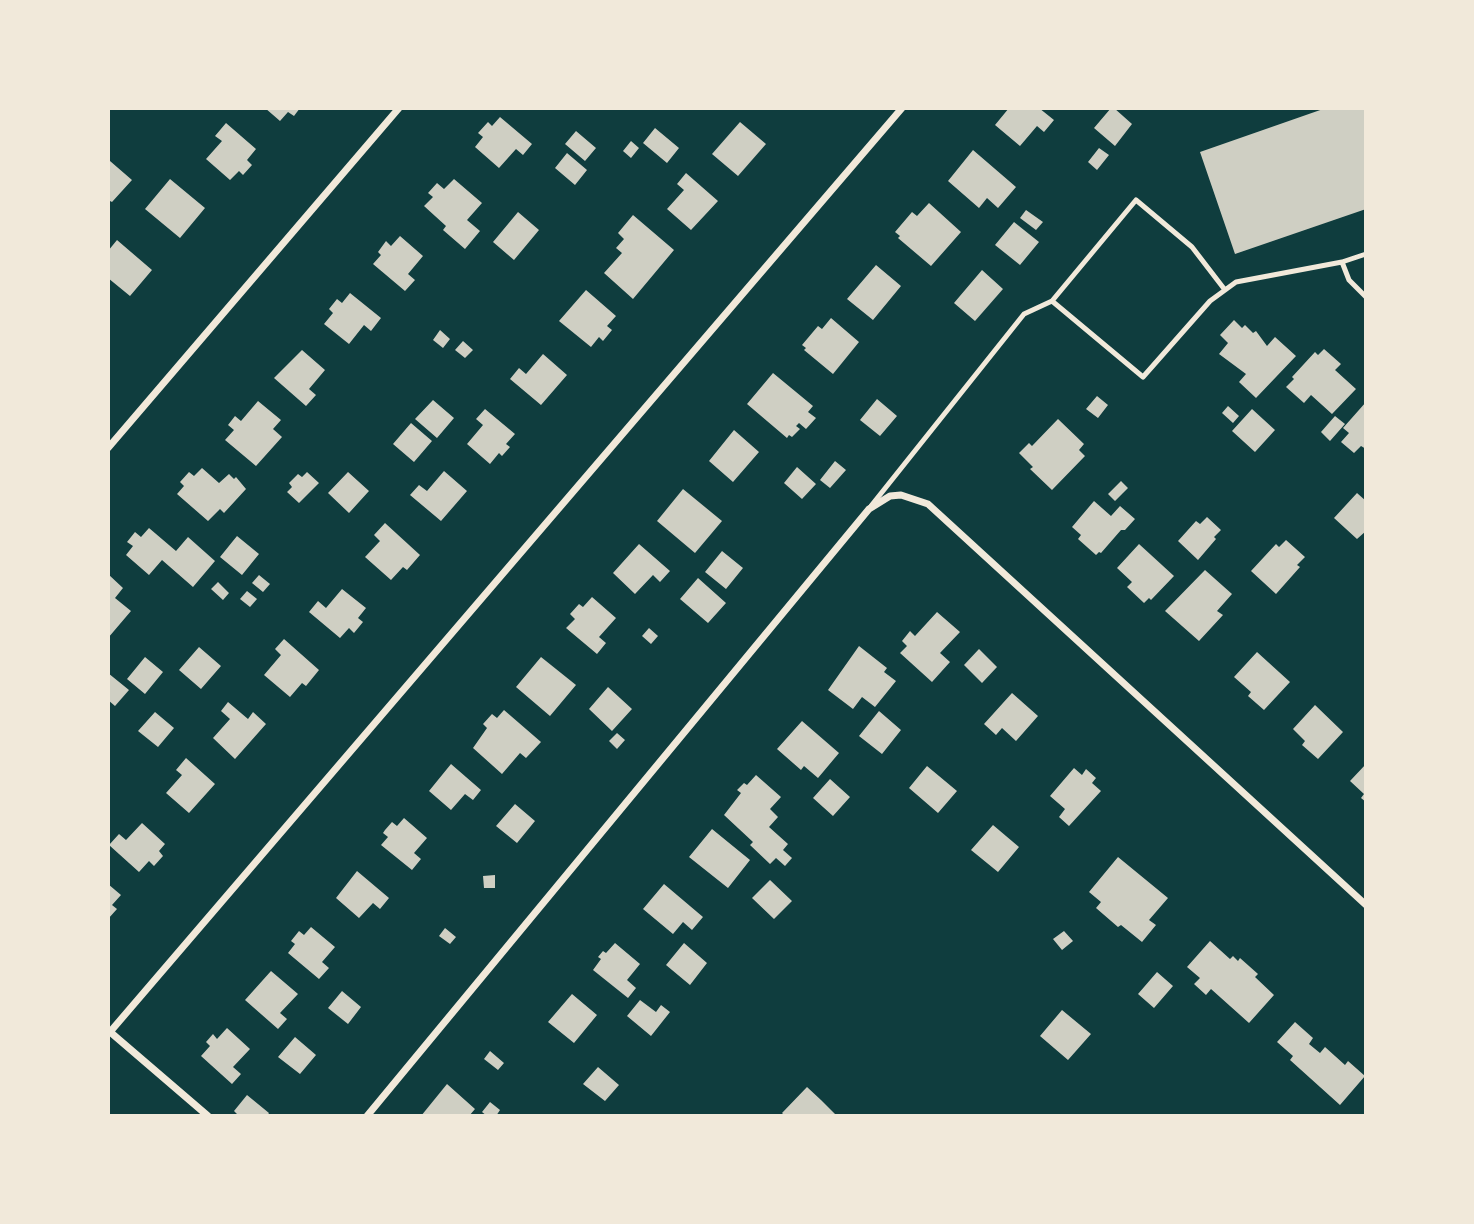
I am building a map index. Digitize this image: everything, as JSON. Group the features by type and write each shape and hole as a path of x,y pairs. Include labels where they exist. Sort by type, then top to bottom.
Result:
{"street":[{"path":"108,447 399,108"},
{"path":"208,1115 109,1031 902,108"},
{"path":"367,1115 869,509 890,496 901,495 928,504 1366,905"}],"lane":[{"path":"869,509 1024,314 1052,301 1136,200 1192,247 1225,290"},
{"path":"1052,301 1143,377 1210,301 1236,282 1342,262 1366,254"},
{"path":"1342,262 1349,280 1366,297"}],"building":[{"path":"265,108 300,108 294,116 288,112 280,121"},
{"path":"1009,108 1039,108 1054,120 1044,132 1037,126 1020,146 995,125"},
{"path":"1111,108 1132,124 1115,146 1094,128"},
{"path":"1326,108 1366,108 1366,209 1235,254 1200,152"},
{"path":"500,117 532,144 523,155 516,149 499,168 475,147 483,137 478,133 488,122 492,126"},
{"path":"740,122 766,144 738,176 712,154"},
{"path":"226,123 256,149 247,160 252,165 243,175 239,171 230,180 206,159 222,141 215,136"},
{"path":"655,128 679,148 667,163 643,143"},
{"path":"576,131 596,148 585,161 565,144"},
{"path":"631,141 639,148 631,158 623,151"},
{"path":"1099,148 1109,155 1097,170 1088,162"},
{"path":"973,150 1016,187 998,208 987,198 979,208 948,181"},
{"path":"567,153 587,170 575,185 555,168"},
{"path":"110,161 132,180 112,202 108,200"},
{"path":"686,173 718,201 691,230 667,209 684,190 677,184"},
{"path":"170,179 205,208 180,238 145,209"},
{"path":"454,179 482,203 467,220 480,231 465,249 443,230 446,226 424,206 433,197 428,193 437,183 444,189"},
{"path":"929,203 961,232 931,266 898,238 900,236 895,232 912,212 917,216"},
{"path":"1026,210 1043,222 1036,230 1020,218"},
{"path":"518,212 539,230 514,260 493,242"},
{"path":"633,215 674,250 633,299 604,273 622,253 616,248 624,239 618,233"},
{"path":"1014,222 1039,242 1020,265 995,245"},
{"path":"400,236 423,256 408,274 415,280 405,291 373,264 381,255 378,252 386,241 391,246"},
{"path":"117,240 152,270 130,296 108,278 108,251"},
{"path":"876,265 901,286 873,320 847,299"},
{"path":"982,270 1003,289 975,321 954,303"},
{"path":"586,290 616,316 607,326 612,330 603,341 599,337 591,347 559,321"},
{"path":"350,293 381,318 371,331 364,325 349,344 324,324 333,313 329,309 337,299 342,303"},
{"path":"831,318 859,342 833,374 804,350 806,348 802,345 818,326 822,329"},
{"path":"1234,320 1242,328 1245,325 1253,333 1256,331 1267,346 1275,337 1296,356 1256,398 1239,382 1246,374 1219,354 1228,343 1220,335"},
{"path":"440,330 450,339 443,348 433,340"},
{"path":"463,341 473,350 465,358 455,350"},
{"path":"1324,349 1341,364 1335,370 1356,389 1332,414 1311,395 1304,403 1286,387 1315,352 1318,355"},
{"path":"302,350 325,370 309,389 316,395 306,406 274,378"},
{"path":"543,354 567,375 541,405 510,379 519,368 526,374"},
{"path":"773,373 813,406 808,412 816,418 806,429 799,423 796,426 800,429 792,437 789,435 787,438 747,404"},
{"path":"1097,396 1108,405 1098,418 1086,409"},
{"path":"877,399 897,416 880,436 860,420"},
{"path":"433,400 454,418 437,438 415,419"},
{"path":"258,401 281,420 273,429 282,437 256,466 225,440 234,430 228,425 235,416 241,421"},
{"path":"1366,402 1366,449 1361,446 1354,453 1341,442 1349,433 1343,428"},
{"path":"1228,406 1239,416 1233,423 1222,413"},
{"path":"485,409 515,434 506,444 510,447 502,456 499,453 490,464 467,444 483,425 476,419"},
{"path":"1252,409 1275,430 1255,452 1232,431"},
{"path":"1335,416 1345,424 1330,441 1321,432"},
{"path":"1058,419 1084,444 1079,450 1085,456 1052,490 1030,469 1033,467 1019,453 1029,443 1032,446"},
{"path":"411,423 432,441 414,462 393,444"},
{"path":"734,430 759,452 733,482 709,461"},
{"path":"835,461 846,470 830,488 820,480"},
{"path":"797,467 816,484 802,499 784,483"},
{"path":"202,468 219,483 229,474 234,479 236,477 246,489 224,513 220,509 208,521 177,494 184,486 180,482 189,472 194,476"},
{"path":"444,471 467,491 441,521 410,495 419,485 427,491"},
{"path":"307,472 319,483 299,503 287,492 292,487 289,483 298,474 302,477"},
{"path":"348,472 369,491 349,513 328,493"},
{"path":"1121,481 1128,488 1115,501 1108,494"},
{"path":"683,489 722,521 695,553 657,521"},
{"path":"1357,493 1366,501 1366,531 1357,539 1334,518"},
{"path":"1094,501 1111,516 1120,506 1135,519 1096,555 1078,539 1081,535 1072,527"},
{"path":"1207,517 1221,530 1198,560 1178,541 1196,521 1200,524"},
{"path":"385,523 420,555 407,570 403,567 391,580 365,557 380,541 374,535"},
{"path":"149,528 176,551 188,537 215,561 193,587 162,560 149,575 126,555 133,546 127,542 135,532 141,537"},
{"path":"237,536 259,554 242,575 220,557"},
{"path":"1286,540 1305,557 1297,565 1300,567 1276,594 1251,571 1276,544 1279,547"},
{"path":"639,544 670,571 660,582 653,575 635,594 613,573"},
{"path":"1139,544 1174,576 1151,600 1149,598 1144,603 1127,587 1132,582 1117,568"},
{"path":"722,551 743,568 726,589 705,572"},
{"path":"1205,570 1232,594 1217,611 1223,615 1199,641 1165,611"},
{"path":"108,574 123,588 115,598 131,611 108,638"},
{"path":"259,575 270,584 263,592 252,583"},
{"path":"698,578 726,603 708,623 680,599"},
{"path":"218,582 229,593 223,600 211,589"},
{"path":"342,589 366,608 358,618 363,622 354,633 349,628 340,638 309,612 318,601 326,608"},
{"path":"247,591 257,599 250,607 240,599"},
{"path":"592,597 616,618 599,637 606,643 597,654 566,628 575,619 570,614 579,604 583,607"},
{"path":"937,612 960,632 940,653 950,662 932,682 900,653 907,646 902,641 910,631 915,636"},
{"path":"649,628 658,636 651,644 642,636"},
{"path":"284,639 319,670 306,686 302,683 290,697 264,675 281,655 275,649"},
{"path":"859,646 887,668 884,672 896,681 875,707 862,697 853,709 828,690"},
{"path":"199,647 221,666 201,689 179,670"},
{"path":"979,649 997,667 982,683 964,665"},
{"path":"1257,652 1290,682 1264,710 1248,696 1251,692 1234,677"},
{"path":"145,657 163,672 145,694 127,679"},
{"path":"541,657 576,685 550,716 516,687"},
{"path":"108,673 129,690 115,706 108,700"},
{"path":"608,687 632,709 612,731 589,709"},
{"path":"1012,693 1038,716 1016,741 1002,728 996,735 984,724"},
{"path":"228,702 248,719 253,712 266,724 235,759 213,738 230,719 221,711"},
{"path":"1315,705 1343,732 1318,759 1302,745 1305,741 1293,729"},
{"path":"504,710 541,742 526,758 520,753 502,774 473,748 487,728 483,724 492,714 497,718"},
{"path":"879,711 901,730 882,754 859,736"},
{"path":"155,712 174,728 158,747 138,731"},
{"path":"802,721 839,753 818,778 804,766 801,770 777,749"},
{"path":"617,733 625,740 617,749 609,741"},
{"path":"186,758 215,784 189,813 166,793 182,775 176,770"},
{"path":"451,764 481,790 473,800 465,794 451,810 429,791"},
{"path":"1366,764 1366,802 1361,798 1364,794 1350,781"},
{"path":"927,766 957,791 938,813 909,788"},
{"path":"1074,768 1082,775 1086,769 1096,778 1092,783 1101,791 1069,826 1059,817 1065,809 1050,796"},
{"path":"756,775 781,797 770,809 778,817 769,827 788,844 783,850 792,858 785,866 776,858 770,864 750,845 753,842 724,815 741,793 737,790 744,783 747,785"},
{"path":"830,779 850,797 833,816 813,798"},
{"path":"515,804 535,821 517,843 496,826"},
{"path":"404,818 427,838 414,853 421,859 412,870 381,845 388,837 383,833 385,830 392,822 397,826"},
{"path":"142,823 165,844 159,851 163,856 154,866 149,861 139,872 109,845 119,834 126,840"},
{"path":"993,825 1019,847 998,872 971,850"},
{"path":"712,829 750,860 728,888 689,857"},
{"path":"1118,857 1168,898 1149,920 1156,925 1142,942 1121,925 1118,927 1096,908 1101,902 1089,892"},
{"path":"357,871 389,898 380,909 373,903 359,918 336,898"},
{"path":"495,875 495,888 484,888 483,876"},
{"path":"770,880 792,901 774,919 752,898"},
{"path":"108,884 121,895 112,905 117,909 108,919"},
{"path":"664,884 703,917 692,930 683,922 673,934 643,909"},
{"path":"311,927 335,947 322,962 329,968 319,979 288,953 295,944 291,941 299,931 304,935"},
{"path":"445,928 456,937 450,944 439,936"},
{"path":"1064,931 1073,941 1062,950 1053,939"},
{"path":"1210,941 1230,959 1233,956 1238,961 1240,958 1258,974 1255,977 1274,995 1249,1023 1211,989 1206,995 1194,984 1200,978 1187,967"},
{"path":"615,943 640,964 627,980 636,988 628,998 593,970 601,959 598,957"},
{"path":"684,943 707,963 690,985 666,965"},
{"path":"271,971 298,994 280,1013 287,1019 278,1029 245,1000"},
{"path":"1157,972 1173,986 1154,1008 1138,994"},
{"path":"342,991 361,1007 348,1024 328,1008"},
{"path":"572,994 597,1015 574,1043 548,1022"},
{"path":"640,1000 656,1012 661,1005 670,1012 651,1036 627,1016"},
{"path":"1062,1010 1091,1034 1068,1060 1040,1036"},
{"path":"1295,1022 1313,1038 1309,1044 1320,1053 1325,1047 1345,1065 1348,1061 1365,1076 1340,1105 1290,1060 1293,1056 1277,1042"},
{"path":"227,1028 250,1049 233,1067 241,1074 232,1084 201,1056 210,1046 206,1042 213,1034 217,1039"},
{"path":"295,1037 316,1055 300,1074 278,1057"},
{"path":"490,1051 504,1063 498,1070 484,1059"},
{"path":"598,1067 619,1085 605,1101 583,1084"},
{"path":"447,1084 475,1109 469,1116 421,1116"},
{"path":"807,1087 837,1116 785,1116 782,1113"},
{"path":"247,1095 269,1113 267,1116 239,1116 234,1111"},
{"path":"490,1102 500,1110 496,1116 487,1116 482,1112"}]}
